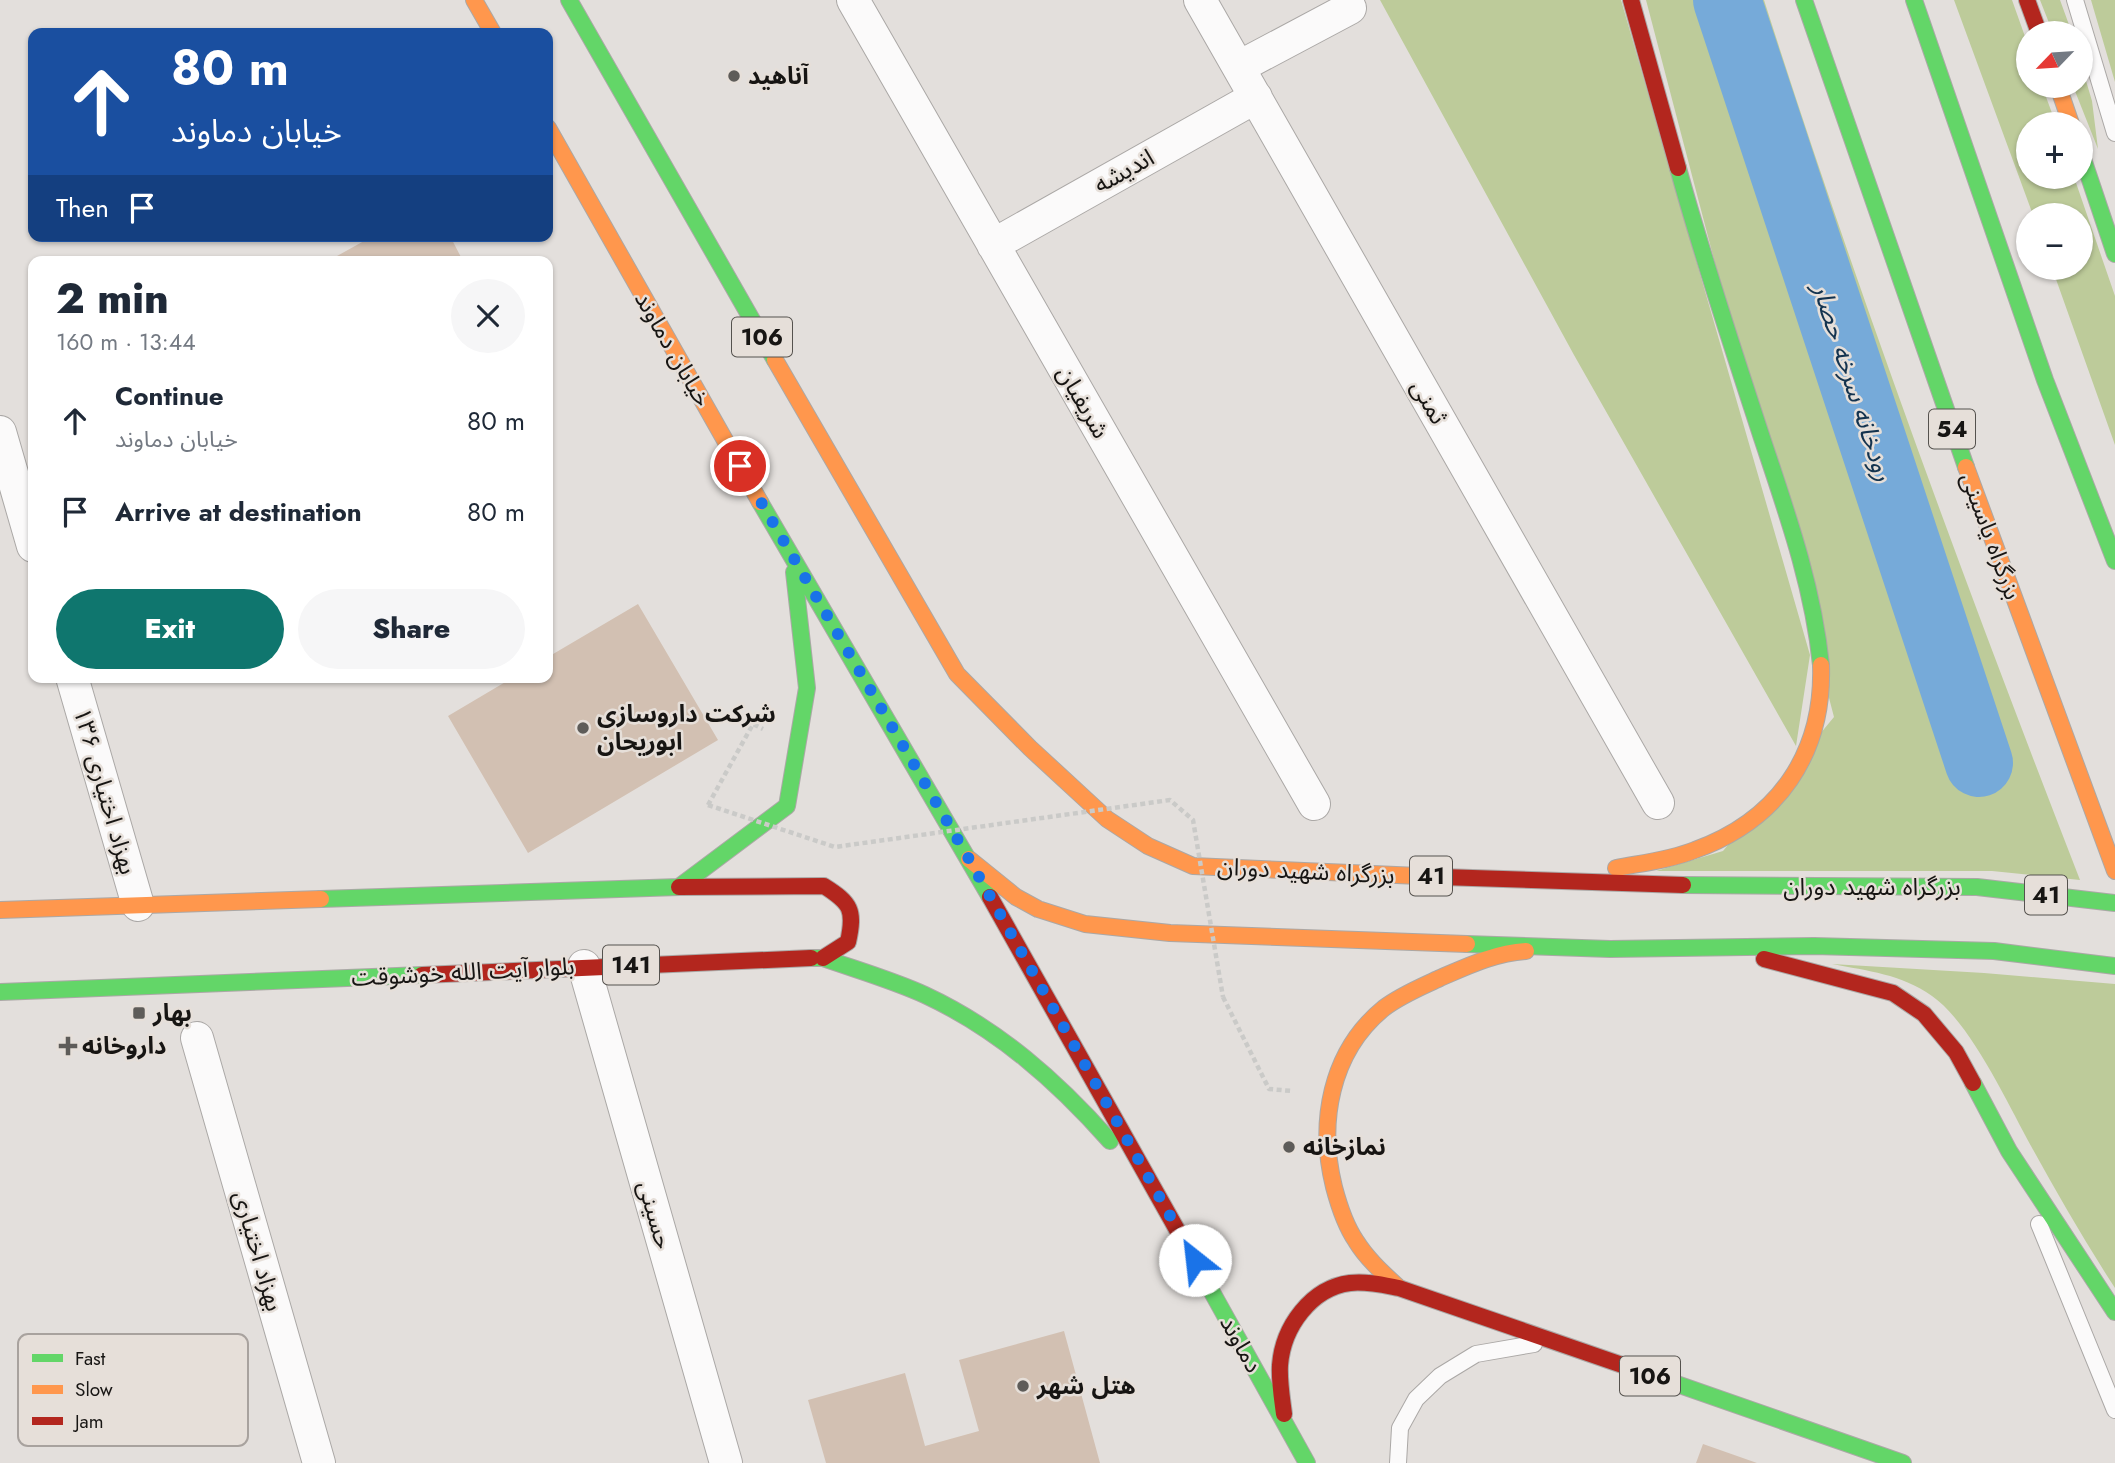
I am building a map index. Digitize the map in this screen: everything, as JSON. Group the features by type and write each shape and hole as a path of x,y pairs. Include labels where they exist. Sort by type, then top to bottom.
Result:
{"main road":[{"path":"474,0 490,28"},
{"name":"106","path":"569,0 957,674"},
{"path":"1550,880 1694,851 1725,837 1761,815 1785,789 1803,762 1815,732 1822,690 1821,647 1803,567 1702,251 1631,0"},
{"name":"بزرگراه یاسینی","path":"1804,0 1947,415 2115,871"},
{"path":"1914,0 2045,380 2115,561"},
{"path":"2027,0 2035,21"},
{"name":"خیابان دماوند","path":"553,137 793,560 969,859"},
{"path":"2093,189 2115,254"},
{"path":"679,887 787,806 807,688 793,560"},
{"name":"بزرگراه شهید دوران","path":"957,674 1030,748 1107,819 1148,846 1193,866 1729,887 1977,887 2115,903"},
{"path":"969,859 989,879 1023,902 1071,923 1100,928 1170,933 1610,949"},
{"name":"دماوند","path":"969,859 1307,1463"},
{"path":"0,910 679,887 824,887 843,898 853,920 848,942 823,958"},
{"path":"1715,946 1893,993 1924,1014 1956,1052 2009,1151 2115,1312"},
{"path":"1399,1288 1370,1260 1350,1234 1340,1208 1332,1174 1328,1117 1330,1094 1350,1049 1378,1013 1401,997 1467,967 1511,951 1715,946 1994,951 2115,966"},
{"name":"بلوار آیت الله خوشوقت","path":"0,992 823,958 923,994 1000,1036 1081,1107 1169,1214"},
{"path":"1285,1423 1280,1381 1283,1349 1294,1323 1308,1304 1330,1287 1348,1283 1368,1282 1399,1288"},
{"name":"106","path":"1399,1288 1903,1463"}],"street":[{"name":"شریفیان","path":"853,0 1314,804"},
{"name":"ثمنی","path":"1200,0 1658,803"},
{"path":"1239,67 1350,8"},
{"name":"اندیشه","path":"993,245 1256,97"},
{"path":"0,432 28,529"},
{"name":"بهزاد اختیاری ۱۳۶","path":"74,683 138,905"},
{"name":"حسینی","path":"584,967 726,1463"},
{"name":"بهزاد اختیاری","path":"197,1038 319,1463"}],"lane":[{"path":"2075,0 2115,133"},
{"path":"2009,1151 2115,1410"},
{"path":"1398,1463 1400,1428 1416,1399 1440,1376 1476,1354 1550,1342"}],"path":[{"path":"753,724 708,805 835,847 1170,800 1193,820 1223,997 1269,1089"}],"green space":[{"path":"1380,0 1621,0 1810,655 1796,746 1574,355"},
{"path":"1646,0 1764,0 1915,442 2080,880 1992,871 1656,871 1723,851 1834,717"},
{"path":"1954,0 2012,0 2019,21 2016,21 2016,98 2046,98 2052,112 2016,112 2016,169"},
{"path":"2040,0 2060,0 2068,21 2048,21"},
{"path":"2091,0 2115,0 2115,82"},
{"path":"2078,98 2091,98 2092,101 2098,149 2093,136 2093,112 2083,112"},
{"path":"2023,189 2078,189 2083,203 2029,203"},
{"path":"2093,232 2115,296 2115,445 2056,280 2093,280"},
{"path":"1832,964 2115,984 2115,1288 2031,1146 1987,1065 1960,1024 1932,996 1908,983 1884,974"}],"building":[{"path":"362,242 453,242 460,256 337,256"},
{"name":"شرکت داروسازی ابوریحان","path":"638,604 718,740 528,853 448,716 504,683 553,683 553,654"},
{"name":"هتل شهر","path":"1064,1331 1100,1463 826,1463 808,1400 905,1373 925,1446 979,1431 959,1360"},
{"path":"1703,1444 1757,1463 1696,1463"}],"waterway":[{"name":"رودخانه سرخه حصار","path":"1727,0 1979,763"}],"traffic: fast":[{"path":"569,0 775,360"},
{"path":"1804,0 1966,467"},
{"path":"1914,0 2045,380 2115,561"},
{"path":"1678,168 1798,550 1812,607 1821,665"},
{"path":"2093,189 2115,254"},
{"path":"760,502 990,897"},
{"path":"321,899 679,887 787,806 807,688 794,572"},
{"path":"1683,885 1977,887 2115,903"},
{"path":"1467,944 1610,949 1814,946 1994,951 2115,966"},
{"path":"811,958 823,958 900,985 925,995 977,1024 1002,1040 1047,1077 1110,1141"},
{"path":"0,992 422,975"},
{"path":"1973,1083 2009,1151 2115,1312"},
{"path":"1203,1276 1307,1463"},
{"path":"1628,1367 1903,1463"}],"traffic: slow":[{"path":"474,0 490,28"},
{"path":"2062,98 2067,112"},
{"path":"553,137 760,502"},
{"path":"775,360 957,674"},
{"path":"1966,467 2115,871"},
{"path":"1616,868 1666,859 1695,850 1750,821 1772,802 1790,780 1804,755 1814,727 1820,697 1821,665"},
{"path":"957,674 1030,748 1107,819 1148,846 1193,866 1442,877"},
{"path":"969,859 1016,897 1038,909 1085,924 1170,933 1467,944"},
{"path":"0,910 321,899"},
{"path":"1399,1288 1370,1260 1356,1241 1343,1215 1334,1187 1327,1138 1333,1090 1340,1067 1366,1026 1397,999 1482,961 1503,954 1526,951"}],"traffic: jam":[{"path":"1631,0 1678,168"},
{"path":"2027,0 2035,21"},
{"path":"1442,877 1683,885"},
{"path":"679,887 824,886 840,897 849,908 851,922 848,942 823,958"},
{"path":"990,897 1203,1276"},
{"path":"422,975 811,958"},
{"path":"1764,959 1893,993 1924,1014 1956,1052 1973,1083"},
{"path":"1284,1414 1280,1365 1282,1351 1293,1324 1312,1301 1323,1293 1350,1283 1399,1288 1628,1367"}],"place":[{"name":"آناهید","path":"734,76"},
{"name":"شرکت داروسازی ابوریحان","path":"583,728"},
{"name":"بهار","path":"139,1013"},
{"name":"داروخانه","path":"68,1046"},
{"name":"نمازخانه","path":"1289,1147"},
{"name":"هتل شهر","path":"1023,1386"}],"route":[{"path":"740,466 969,859 1195,1260"}]}
